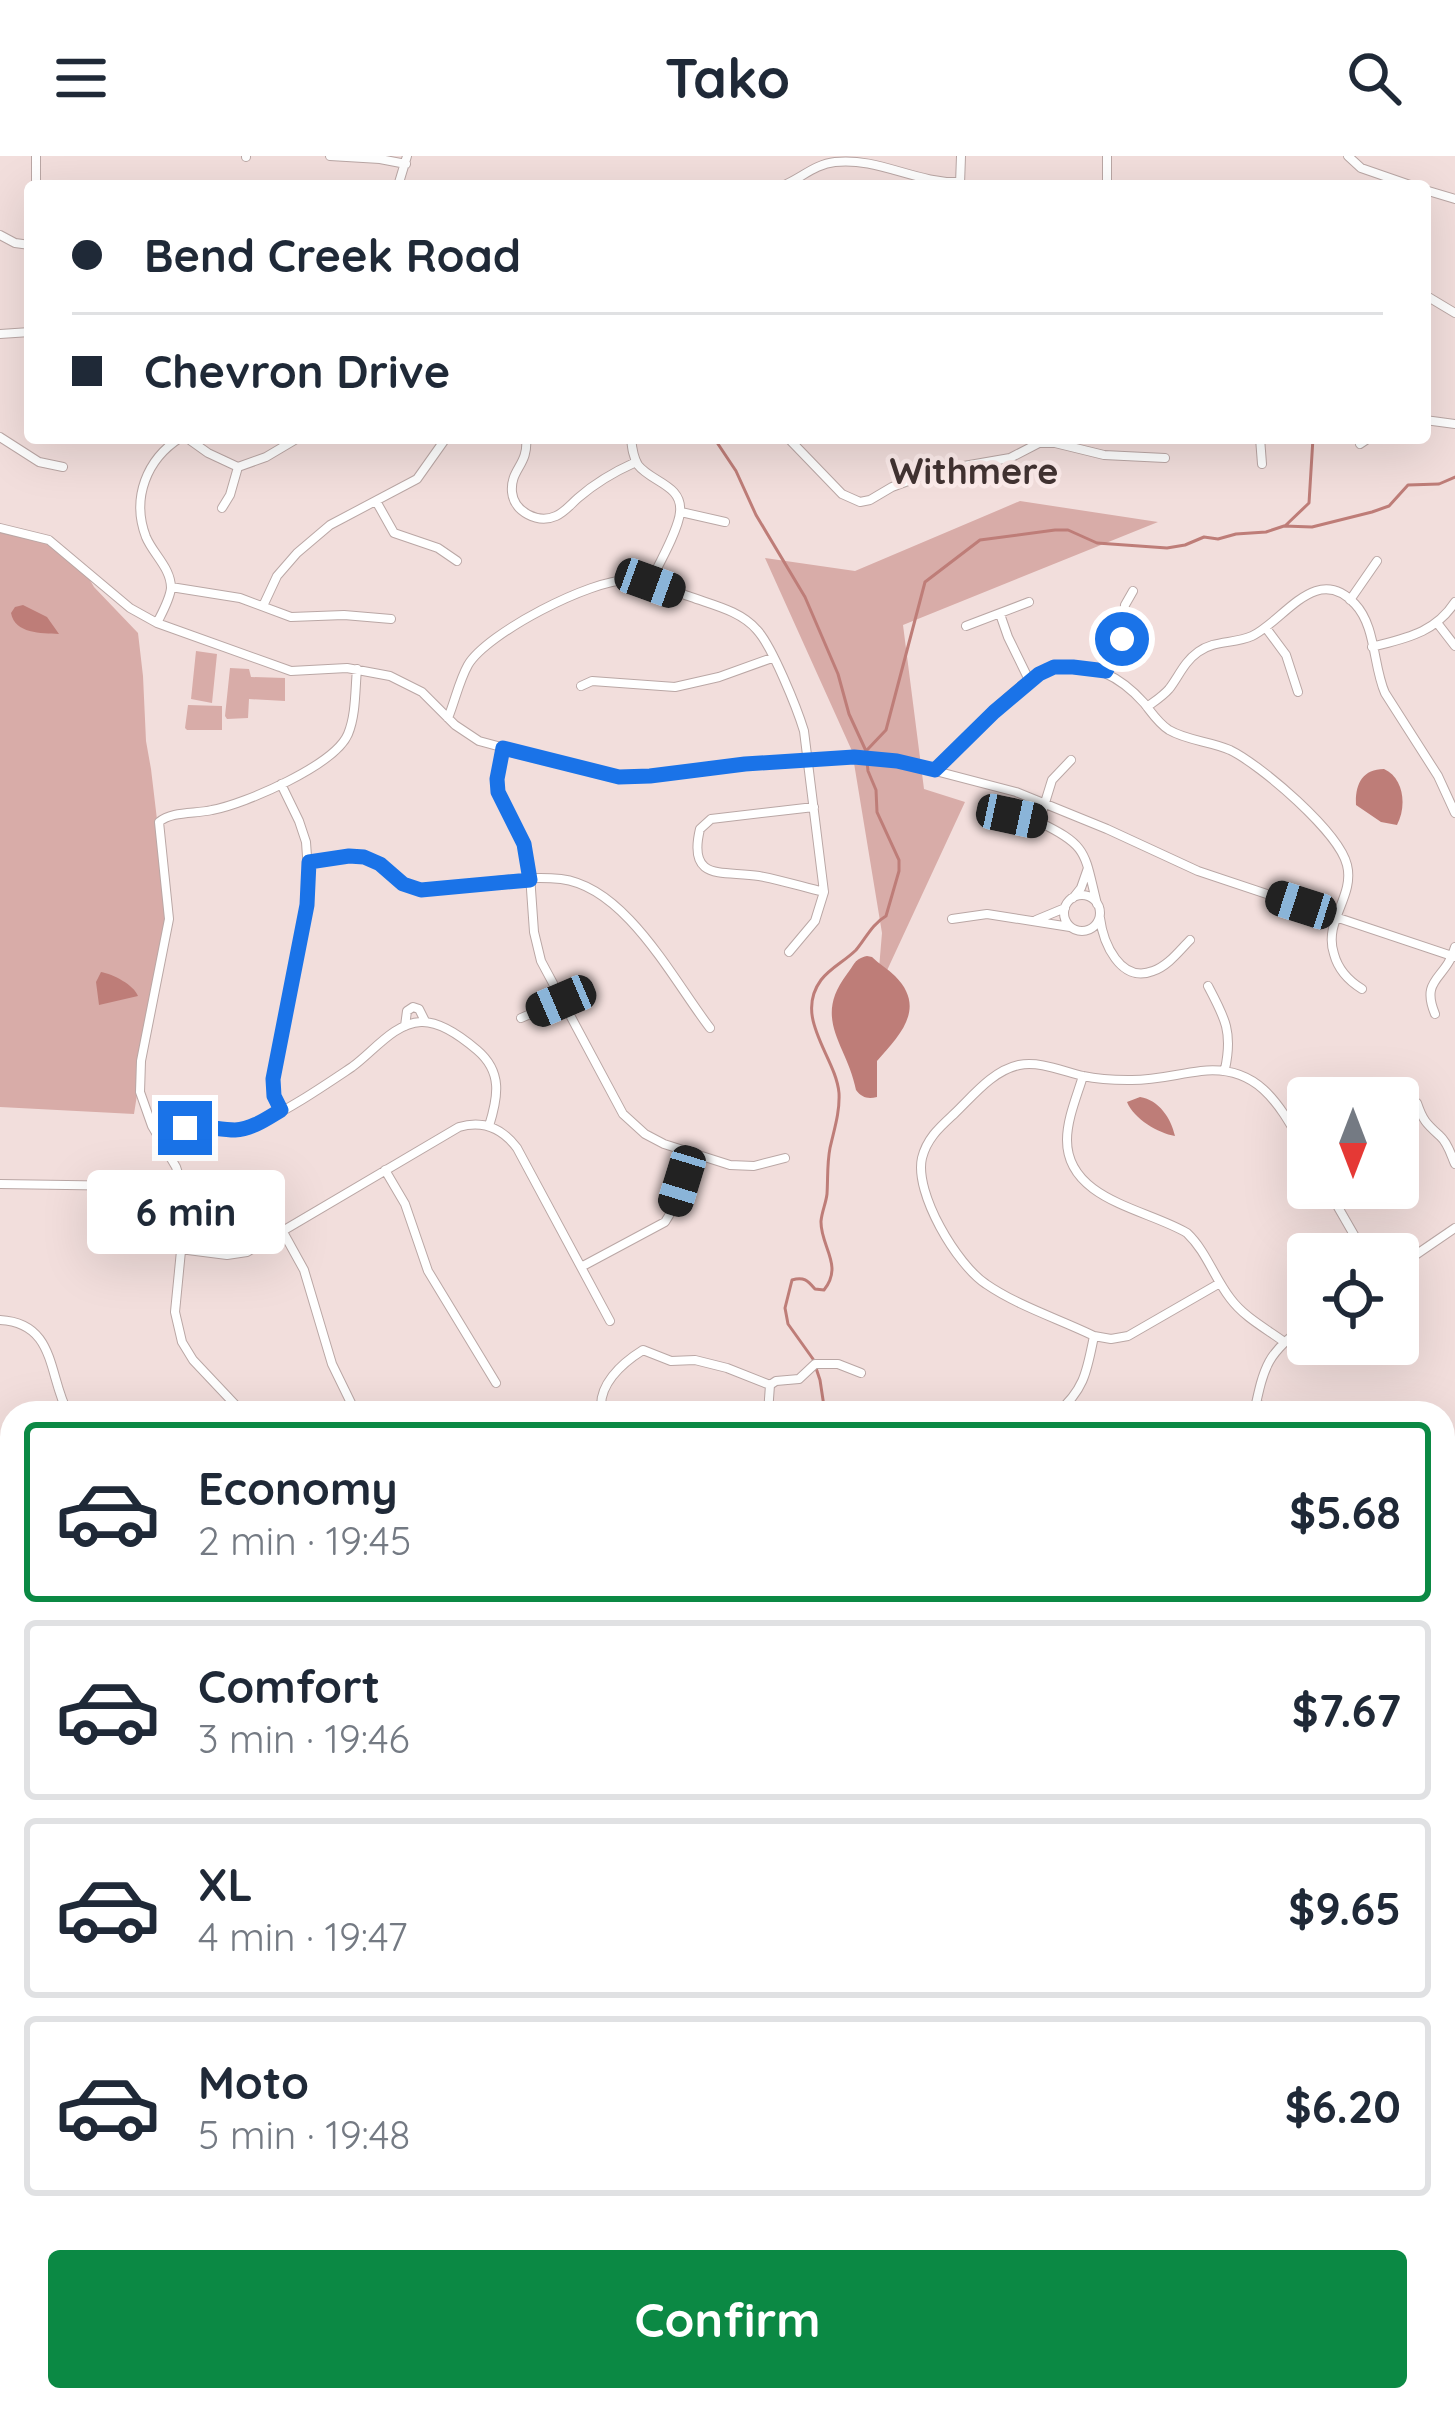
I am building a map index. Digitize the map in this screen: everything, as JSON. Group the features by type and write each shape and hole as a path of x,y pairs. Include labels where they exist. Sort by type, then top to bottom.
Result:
{"street":[{"path":"330,156 406,160"},
{"path":"1348,156 1361,168 1396,180"},
{"path":"794,180 830,162 870,160 929,180"},
{"path":"0,437 39,462 63,467"},
{"path":"157,623 171,587 163,562 146,536 143,484 154,460 176,444"},
{"path":"194,444 238,467 285,444"},
{"path":"263,606 277,576 297,553 330,525 422,475 442,444"},
{"path":"526,444 512,494 520,509 538,518 554,517 596,484 636,462"},
{"path":"632,444 643,471 679,499 680,512 650,583"},
{"path":"794,444 842,494 860,502 954,466 1010,458 1027,444"},
{"path":"1059,444 1097,453 1165,458"},
{"path":"1097,453 1099,444"},
{"path":"1260,444 1262,464"},
{"path":"222,508 238,467"},
{"path":"376,501 394,533 438,548 457,561"},
{"path":"680,512 724,522"},
{"path":"0,528 49,540 130,608 157,623 291,670 357,669 390,676 414,686 471,737 503,748 619,777 808,759 875,758 935,770 1046,803 1198,871 1454,953 1447,969 1430,986 1428,998 1435,1013"},
{"path":"1350,600 1377,561"},
{"path":"448,718 468,666 485,646 584,588 617,580 650,583 742,617 758,631 798,711 808,759 824,892 815,921 790,952"},
{"path":"171,587 233,596 291,617 391,620"},
{"path":"1106,671 1122,639 1132,591"},
{"path":"1148,707 1201,650 1246,639 1310,592 1335,592 1360,610 1378,679 1438,776 1455,813"},
{"path":"966,626 1029,602"},
{"path":"1372,647 1413,637 1438,623 1455,602"},
{"path":"1000,614 1030,680"},
{"path":"1438,623 1455,646"},
{"path":"1266,628 1286,655 1298,692"},
{"path":"581,686 592,681 675,687 772,658"},
{"path":"935,770 1030,680 1054,667 1106,671 1148,707 1159,723 1246,760 1315,818 1347,865 1346,889 1330,939 1344,975 1362,989"},
{"path":"232,1401 182,1342 176,1312 185,1210 182,1181 146,1112 140,1083 169,919 160,820 254,798 329,757 344,742 352,723 357,669"},
{"path":"503,748 498,792 524,844 537,948 623,1114 654,1140 740,1167 784,1158"},
{"path":"1039,822 1052,781 1070,760"},
{"path":"280,784 299,820 309,862 307,905 273,1079 281,1110"},
{"path":"814,807 711,819 700,829 698,853 703,866 716,874 759,876 824,892"},
{"path":"984,810 1039,822 1069,836 1084,851 1103,942"},
{"path":"309,862 364,857 403,884 421,890 530,880 574,882 618,905 710,1028"},
{"path":"1035,920 1065,908 1081,888 1088,867"},
{"path":"1073,898 1087,896 1097,904"},
{"path":"1065,908 1070,927"},
{"path":"952,919 988,914 1070,927 1103,942 1121,964 1140,974 1172,960 1190,940"},
{"path":"1081,932 1100,918"},
{"path":"1208,986 1228,1030 1225,1069"},
{"path":"521,1018 561,1001"},
{"path":"405,1025 407,1011 413,1007 426,1022"},
{"path":"161,1142 194,1126 247,1128 352,1066 405,1025 426,1022 475,1048 491,1066 498,1092 489,1126"},
{"path":"1220,1282 1128,1336 1094,1336 995,1290 974,1275 961,1261 923,1190 923,1154 933,1133 1000,1072 1031,1064 1083,1076 1146,1080 1225,1069 1266,1091 1287,1118"},
{"path":"1083,1076 1067,1137 1077,1173 1098,1192 1187,1233 1234,1303 1280,1345"},
{"path":"1419,1110 1428,1129 1443,1139 1455,1164"},
{"path":"181,1249 240,1254 254,1250 458,1127 489,1126 517,1148 610,1321"},
{"path":"581,1267 665,1222 690,1153"},
{"path":"385,1170 403,1199 428,1270 496,1383"},
{"path":"0,1184 133,1186 182,1181"},
{"path":"1419,1253 1455,1228"},
{"path":"283,1232 304,1270 332,1364 350,1401"},
{"path":"0,1320 20,1323 41,1340 64,1401"},
{"path":"1070,1401 1083,1384 1094,1336"},
{"path":"1257,1401 1263,1374 1287,1340"},
{"path":"600,1401 619,1368 643,1350 671,1361 695,1360 727,1368 770,1385"},
{"path":"770,1385 799,1379 815,1364 838,1364 861,1373"},
{"path":"769,1401 770,1385"}],"shaded area":[{"path":"1020,501 1158,522 903,625 924,789 965,802 877,992 882,933 852,751 765,558 855,571"},
{"path":"0,531 40,533 80,563 94,587 138,633 167,904 134,1114 0,1107"},
{"path":"23,605 47,617 59,634 18,625 11,613"},
{"path":"196,651 217,654 212,703 191,699"},
{"path":"230,668 249,669 251,677 285,678 285,701 249,699 248,718 227,719"},
{"path":"188,705 222,706 222,730 187,730"},
{"path":"1384,769 1402,793 1397,825 1381,822 1356,805 1361,780"},
{"path":"867,956 892,973 909,999 907,1021 877,1061 877,1097 871,1098 856,1090 832,1019 837,990 855,962"},
{"path":"101,972 122,981 138,996 99,1005 96,982"},
{"path":"1140,1097 1163,1111 1175,1136 1135,1114 1127,1102"}],"waterway":[{"path":"718,444 805,597 866,751 877,812 899,860 886,916 821,980 814,994 814,1023 839,1093 821,1221 832,1272 824,1290 803,1279 792,1280 785,1308 788,1324 813,1359 823,1401"},
{"path":"1286,525 1309,503 1313,444"},
{"path":"867,750 886,730 925,582 980,540 1068,530 1097,543 1167,548 1204,537 1312,527 1389,506 1408,485 1439,484 1455,477"}],"district":[{"name":"Withmere","path":"974,471"}],"route":[{"path":"185,1128 247,1128 281,1110 273,1079 307,905 309,862 364,857 403,884 421,890 530,880 524,844 498,792 503,748 619,777 854,757 935,770 1030,680 1054,667 1106,671 1122,639"}]}
